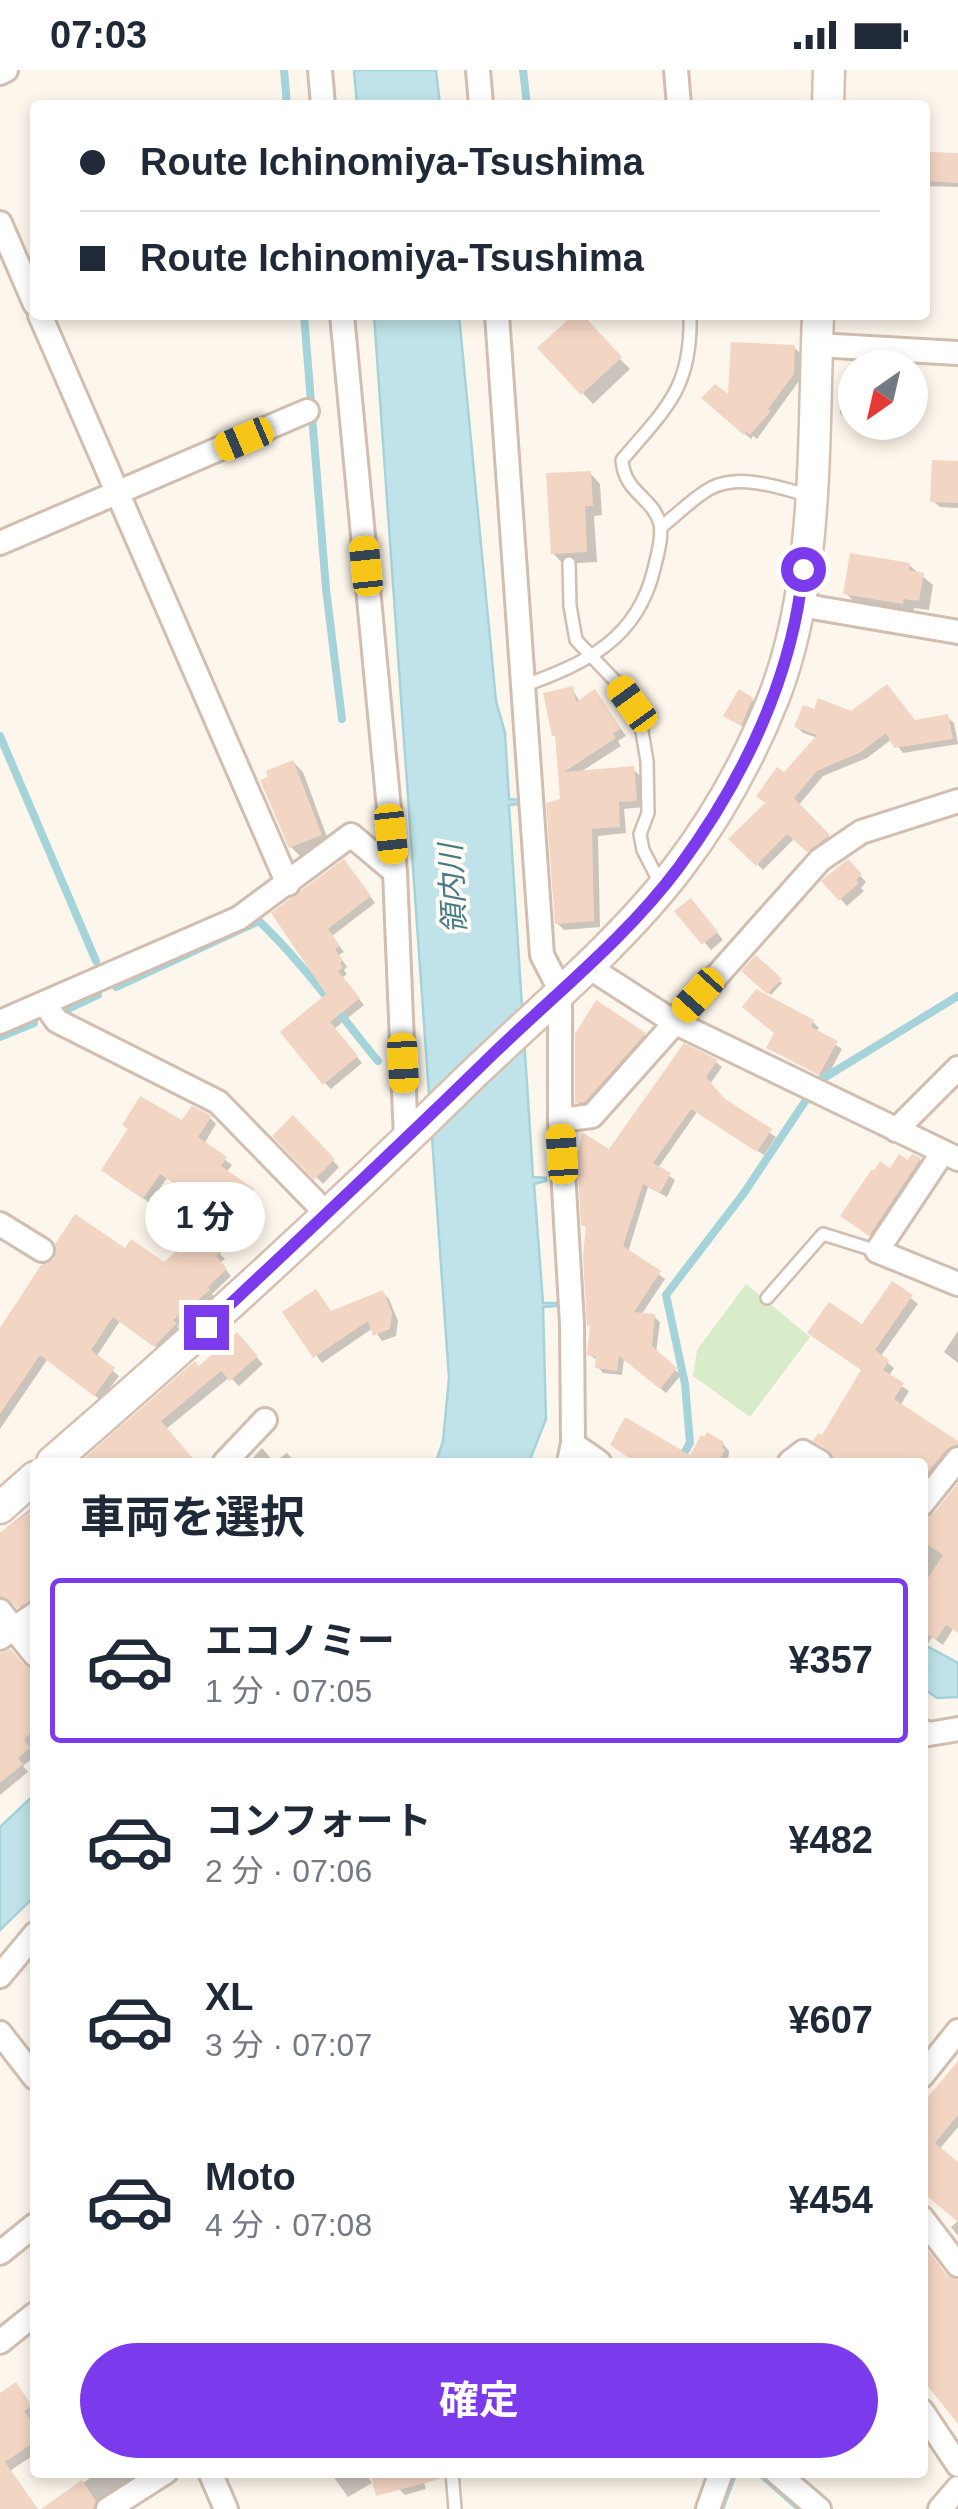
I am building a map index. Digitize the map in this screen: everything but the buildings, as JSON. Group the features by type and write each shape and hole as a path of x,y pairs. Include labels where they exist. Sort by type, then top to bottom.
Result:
{"main road":[{"path":"828,100 829,70"},
{"path":"57,1458 180,1351 414,1133 588,966 678,868 735,781 775,695 800,606 811,496 817,330"},
{"path":"0,1508 30,1481"}],"street":[{"path":"320,70 323,100"},
{"path":"478,70 481,100"},
{"path":"676,70 679,100"},
{"path":"0,223 30,292"},
{"path":"42,320 288,884"},
{"path":"342,320 395,872 414,1133"},
{"path":"497,320 542,955 550,999 560,1120 572,1324 571,1453"},
{"path":"817,330 958,353"},
{"path":"0,543 308,412"},
{"path":"800,606 958,632"},
{"path":"560,1120 592,1116 820,860 862,832 958,801"},
{"path":"0,1022 239,918 351,835 395,872"},
{"path":"588,966 674,1022 950,1156 877,1252 958,1284"},
{"path":"44,1003 57,1021 218,1102 328,1214"},
{"path":"896,1130 958,1068"},
{"path":"0,1224 42,1250"},
{"path":"229,1458 265,1420"},
{"path":"928,1496 958,1459"},
{"path":"30,1616 4,1626 30,1650"},
{"path":"928,1734 958,1729"},
{"path":"0,1976 30,1940"},
{"path":"0,2033 30,2072"},
{"path":"928,2069 957,2035"},
{"path":"928,2226 958,2265"},
{"path":"0,2253 30,2229"},
{"path":"0,2342 30,2318"},
{"path":"928,2420 958,2465"},
{"path":"108,2509 157,2478"},
{"path":"213,2478 226,2509"},
{"path":"708,2509 719,2478"},
{"path":"783,2478 819,2509"},
{"path":"940,2509 958,2488"}],"lane":[{"path":"523,686 592,658 630,622 648,595 661,526 654,510 632,489 623,473 622,460 664,410 685,375 690,320"},
{"path":"661,526 709,489 730,482 753,482 811,496"},
{"path":"570,562 570,606 576,640 625,694 641,726 647,760 648,813 640,834 643,850 662,886"},
{"path":"768,1298 822,1234 877,1252"},
{"path":"452,2478 455,2509"}],"green space":[{"path":"746,1284 810,1337 750,1417 693,1376 697,1350"}],"water":[{"path":"354,70 436,70 439,100 357,100"},
{"name":"領内川","path":"374,320 459,320 496,701 505,733 509,799 519,800 520,804 509,805 533,1177 546,1178 534,1184 543,1303 557,1303 543,1307 546,1419 531,1458 437,1458 443,1441 449,1378"},
{"path":"928,1647 958,1663 958,1697 937,1698 928,1692"},
{"path":"30,1799 30,1901 0,1930 0,1827"}],"waterway":[{"path":"284,70 287,100"},
{"path":"523,70 526,100"},
{"path":"304,320 326,589 342,719"},
{"path":"0,736 96,961"},
{"path":"116,987 259,921 306,971 378,1061"},
{"path":"66,1010 98,995"},
{"path":"819,1081 958,996"},
{"path":"0,1037 34,1023"},
{"path":"681,1458 690,1443 685,1384 666,1295 744,1193 808,1097"},
{"path":"720,2509 732,2478"},
{"path":"766,2478 801,2509"}],"route":[{"path":"206,1327 588,966 678,868 735,781 775,695 800,606 803,569"}]}
